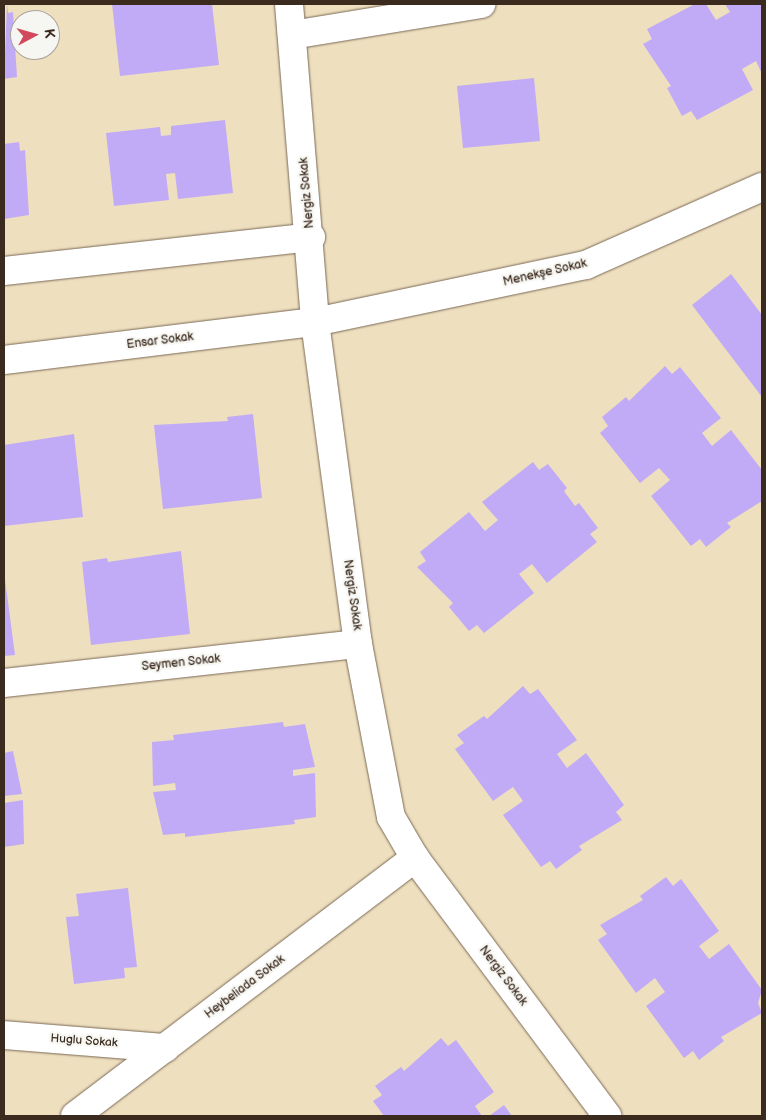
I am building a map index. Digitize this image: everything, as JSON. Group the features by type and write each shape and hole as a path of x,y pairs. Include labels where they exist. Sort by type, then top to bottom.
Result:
{"street":[{"name":"Nergiz Sokak","path":"289,4 311,238 315,322 358,644 391,816 415,858 608,1116"},
{"path":"292,35 481,4"},
{"name":"Menekşe Sokak","path":"315,322 586,265 762,187"},
{"path":"4,271 311,238"},
{"name":"Ensar Sokak","path":"4,360 315,322"},
{"name":"Seymen Sokak","path":"4,683 358,644"},
{"name":"Heybeliada Sokak","path":"75,1116 415,858"},
{"name":"Huglu Sokak","path":"4,1035 165,1048"}],"building":[{"path":"7,4 8,13 10,13 10,60 16,60 17,77 4,79"},
{"path":"112,4 212,4 219,65 120,76"},
{"path":"695,4 706,4 716,20 730,12 725,4 762,4 762,74 756,61 742,69 753,90 697,120 691,111 682,116 667,88 671,86 643,44 652,39 647,29"},
{"path":"534,78 540,141 463,148 457,86"},
{"path":"225,120 233,193 178,199 175,173 166,174 169,200 114,206 106,133 160,127 161,136 171,135 171,126"},
{"path":"19,142 20,151 25,150 29,215 4,219 4,144"},
{"path":"731,274 762,315 762,397 692,305"},
{"path":"665,366 672,374 680,367 721,418 702,433 712,446 731,430 762,470 762,501 727,523 731,527 706,547 700,539 691,546 651,496 670,480 659,468 640,483 600,433 608,426 602,417 626,397 629,401"},
{"path":"253,414 262,498 163,509 154,425 228,421 227,417"},
{"path":"74,434 83,517 4,526 4,445"},
{"path":"533,462 539,470 548,464 567,488 564,491 575,506 579,503 598,528 590,534 597,542 547,583 532,564 519,574 534,593 484,633 477,625 469,631 449,607 453,603 417,567 426,561 420,552 469,512 485,531 498,520 482,502"},
{"path":"181,551 190,634 91,645 82,562 107,558 108,562"},
{"path":"4,572 15,655 4,656"},
{"path":"523,686 530,694 538,689 577,740 557,754 567,768 586,753 624,805 616,812 622,820 579,846 582,850 556,869 550,861 541,867 503,815 523,801 513,787 493,801 455,749 464,743 457,735 484,716 487,719"},
{"path":"283,722 284,727 305,724 315,767 293,770 293,776 315,773 316,817 294,820 295,824 185,837 185,833 163,835 153,792 176,790 175,783 153,786 152,742 174,740 173,735"},
{"path":"13,751 22,794 4,796 4,753"},
{"path":"23,800 24,844 4,847 4,803"},
{"path":"666,877 673,886 681,879 719,931 699,946 709,959 729,944 762,990 758,1003 762,1013 721,1037 724,1041 699,1060 693,1051 684,1058 646,1006 665,992 655,978 636,993 598,940 607,934 600,925 643,900 640,896"},
{"path":"128,888 137,967 124,968 125,978 74,984 66,917 79,916 76,894"},
{"path":"441,1038 448,1046 456,1040 494,1092 475,1106 482,1116 384,1116 373,1101 382,1095 375,1086 401,1067 404,1071"},
{"path":"504,1105 512,1116 489,1116"}]}
